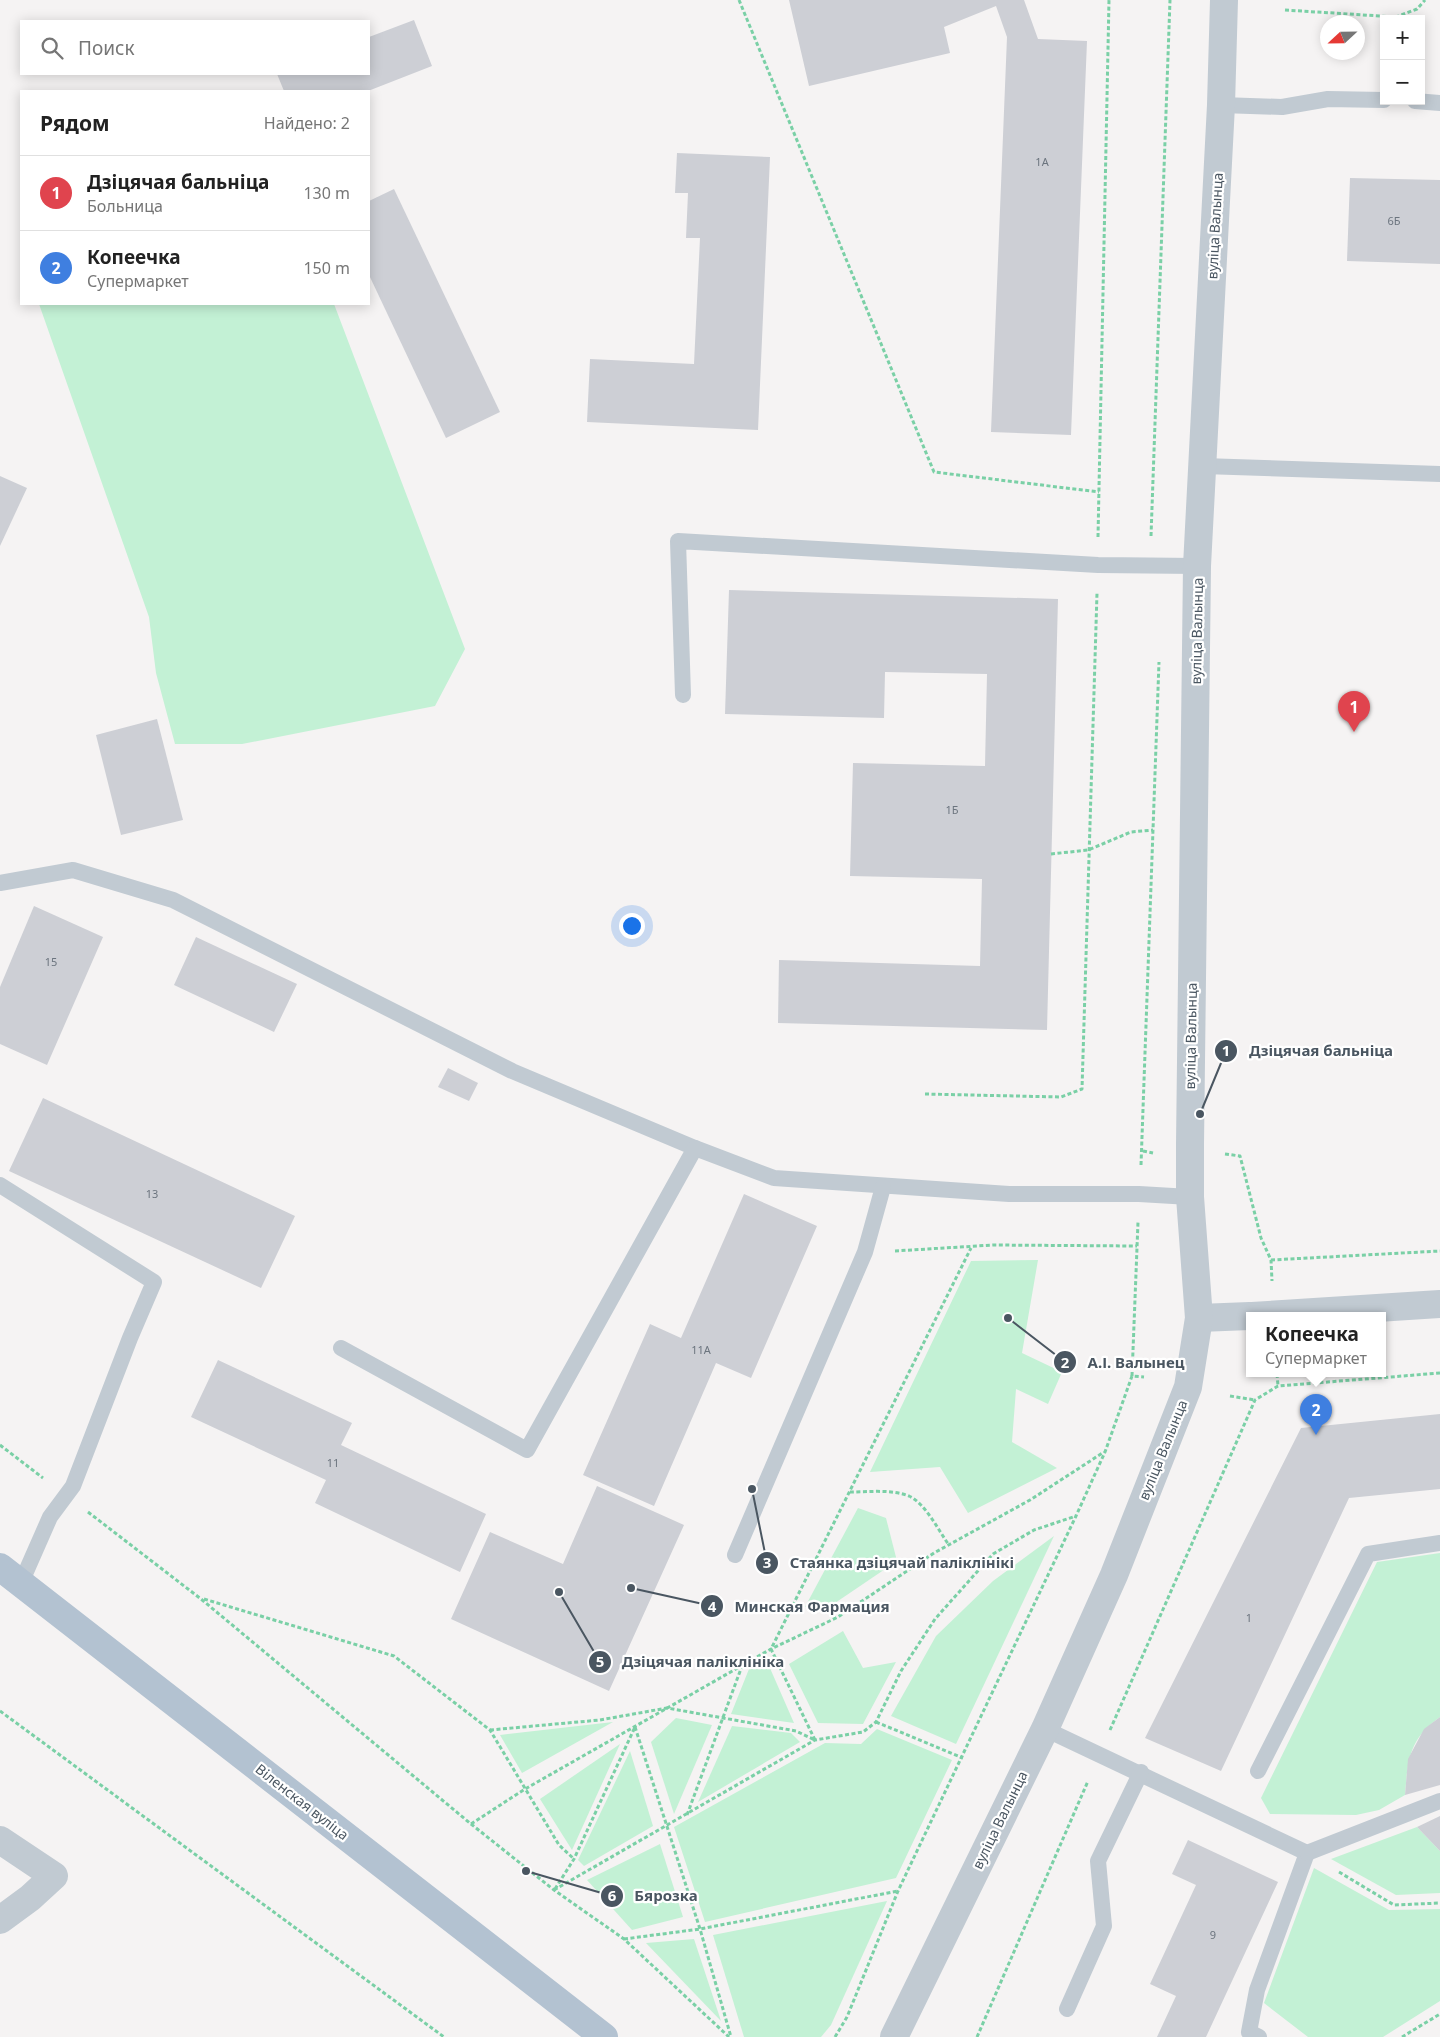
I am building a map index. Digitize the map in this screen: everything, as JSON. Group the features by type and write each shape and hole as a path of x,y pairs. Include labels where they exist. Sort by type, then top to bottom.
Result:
{"main road":[{"name":"Віленская вуліца","path":"0,1567 604,2037"}],"street":[{"name":"вуліца Валынца","path":"894,2037 1045,1729 1114,1574 1188,1387 1199,1318 1190,1197 1197,566 1221,105 1224,0"},
{"path":"1314,1312 1440,1304"},
{"path":"1199,1318 1246,1316"},
{"path":"0,1840 54,1876 30,1898 0,1920"}],"lane":[{"path":"1221,105 1282,107 1328,98 1380,100"},
{"path":"1425,102 1440,103"},
{"path":"1203,466 1440,474"},
{"path":"683,695 678,541 1098,565 1197,566"},
{"path":"0,883 73,870 172,900 512,1071 695,1148 774,1178 1010,1194 1139,1194 1190,1197"},
{"path":"341,1348 527,1450 695,1148"},
{"path":"0,1185 154,1282 130,1338 73,1486 50,1517 21,1584"},
{"path":"735,1555 865,1252 883,1186"},
{"path":"1258,1771 1368,1554 1440,1543"},
{"path":"1045,1729 1141,1772 1235,1820 1307,1853 1440,1801"},
{"path":"1067,2009 1104,1926 1098,1861 1141,1772"},
{"path":"1259,2037 1249,2032 1257,1990 1307,1853"}],"path":[{"path":"739,0 934,472 1099,492"},
{"path":"925,1094 1061,1098 1082,1089 1098,565 1109,0"},
{"path":"1285,10 1396,17 1417,9 1425,0"},
{"path":"1051,854 1088,850 1131,832 1152,830"},
{"path":"1140,1171 1142,1152 1154,1153"},
{"path":"1225,1154 1240,1156 1261,1238 1271,1260 1273,1287"},
{"path":"836,2037 847,2017 898,1891 963,1758 1105,1452 1132,1376 1138,1215"},
{"path":"865,1252 1010,1245 1137,1246"},
{"path":"771,1649 971,1248"},
{"path":"1271,1260 1440,1251"},
{"path":"977,2037 1255,1400 1278,1386 1440,1373"},
{"path":"1132,1376 1144,1377"},
{"path":"1277,1377 1278,1386"},
{"path":"1230,1396 1255,1400"},
{"path":"0,1445 201,1599 471,1824 554,1890 624,1939 730,2037"},
{"path":"471,1824 525,1789 771,1649 838,1617 949,1545 1030,1500 1105,1452"},
{"path":"850,1492 883,1492 909,1497 922,1506 949,1545"},
{"path":"554,1890 815,1740 863,1732 876,1722 901,1671 935,1619 993,1554 1034,1530 1076,1516"},
{"path":"201,1599 394,1656 490,1730 559,1845 574,1859"},
{"path":"771,1649 815,1740"},
{"path":"687,1815 742,1666"},
{"path":"490,1730 600,1720 667,1708 796,1731 815,1740"},
{"path":"0,1711 444,2037"},
{"path":"876,1722 963,1758"},
{"path":"554,1890 574,1859 635,1727"},
{"path":"635,1727 700,1929 730,2037"},
{"path":"1307,1853 1394,1904 1440,1903"},
{"path":"624,1939 700,1929 898,1891"},
{"path":"1402,2037 1440,2014"}],"green space":[{"path":"39,305 334,305 465,649 435,706 242,744 175,744 156,673 149,617"},
{"path":"1038,1260 1022,1353 1062,1372 1048,1404 1016,1389 1012,1442 1057,1468 968,1513 940,1467 870,1472 971,1261"},
{"path":"858,1508 886,1518 897,1561 835,1603 805,1607"},
{"path":"1054,1536 956,1744 891,1716 936,1636 993,1581"},
{"path":"1440,1553 1440,1717 1422,1733 1416,1742 1409,1760 1405,1795 1379,1810 1356,1815 1270,1814 1261,1798 1377,1562"},
{"path":"843,1631 863,1668 896,1662 863,1724 818,1723 789,1664"},
{"path":"766,1659 794,1723 731,1714 749,1669"},
{"path":"676,1718 712,1725 674,1814 651,1742"},
{"path":"613,1722 522,1773 500,1735"},
{"path":"732,1726 791,1733 800,1742 698,1802"},
{"path":"877,1729 952,1760 896,1878 705,1922 674,1827 825,1743 861,1744"},
{"path":"620,1744 572,1850 540,1799"},
{"path":"630,1751 653,1826 584,1866 578,1860"},
{"path":"1417,1827 1440,1851 1440,1893 1396,1895 1331,1859"},
{"path":"660,1844 683,1917 632,1930 587,1880"},
{"path":"1314,1868 1389,1910 1440,1909 1440,2001 1383,2037 1308,2037 1264,2003"},
{"path":"887,1901 831,2025 821,2037 744,2037 713,1935"},
{"path":"694,1939 721,2021 646,1943"}],"building":[{"path":"789,0 1024,0 1038,39 1087,41 1071,435 991,432 1007,37 996,6 944,27 950,53 809,86"},
{"path":"414,20 432,66 370,90 284,90 277,75 370,75 370,37"},
{"path":"677,153 770,157 758,430 587,422 590,359 694,364 700,238 686,238 688,193 675,193"},
{"path":"1350,178 1440,180 1440,264 1347,261"},
{"path":"394,189 500,412 446,438 370,277 370,201"},
{"path":"0,476 27,488 0,546"},
{"path":"729,590 1058,599 1047,1030 778,1023 779,960 980,966 982,879 850,876 853,763 985,766 987,674 885,672 884,718 725,714"},
{"path":"157,719 183,820 121,835 96,735"},
{"path":"34,906 103,937 47,1065 0,1044 0,987"},
{"path":"196,937 297,984 274,1032 174,985"},
{"path":"448,1068 478,1083 469,1101 438,1087"},
{"path":"43,1098 295,1216 261,1288 9,1171"},
{"path":"744,1194 817,1226 751,1378 716,1363 654,1506 583,1475 650,1324 681,1338"},
{"path":"218,1360 352,1423 341,1445 486,1514 460,1572 315,1503 326,1480 191,1417"},
{"path":"1440,1414 1440,1489 1349,1498 1221,1771 1145,1738 1301,1428"},
{"path":"597,1486 684,1525 609,1691 451,1619 490,1532 563,1564"},
{"path":"1440,1717 1440,1785 1405,1795 1408,1759 1424,1729"},
{"path":"1440,1816 1440,1851 1417,1827"},
{"path":"1188,1840 1278,1882 1206,2037 1157,2037 1176,1996 1150,1984 1196,1885 1172,1874"}],"place":[{"name":"Дзіцячая бальніца","path":"1354,732"},
{"name":"Дзіцячая бальніца","path":"1200,1114"},
{"name":"А.І. Валынец","path":"1008,1318"},
{"name":"Копеечка","path":"1316,1435"},
{"name":"Стаянка дзіцячай паліклінікі","path":"752,1489"},
{"name":"Минская Фармация","path":"631,1588"},
{"name":"Дзіцячая паліклініка","path":"559,1592"},
{"name":"Бярозка","path":"526,1871"}]}
